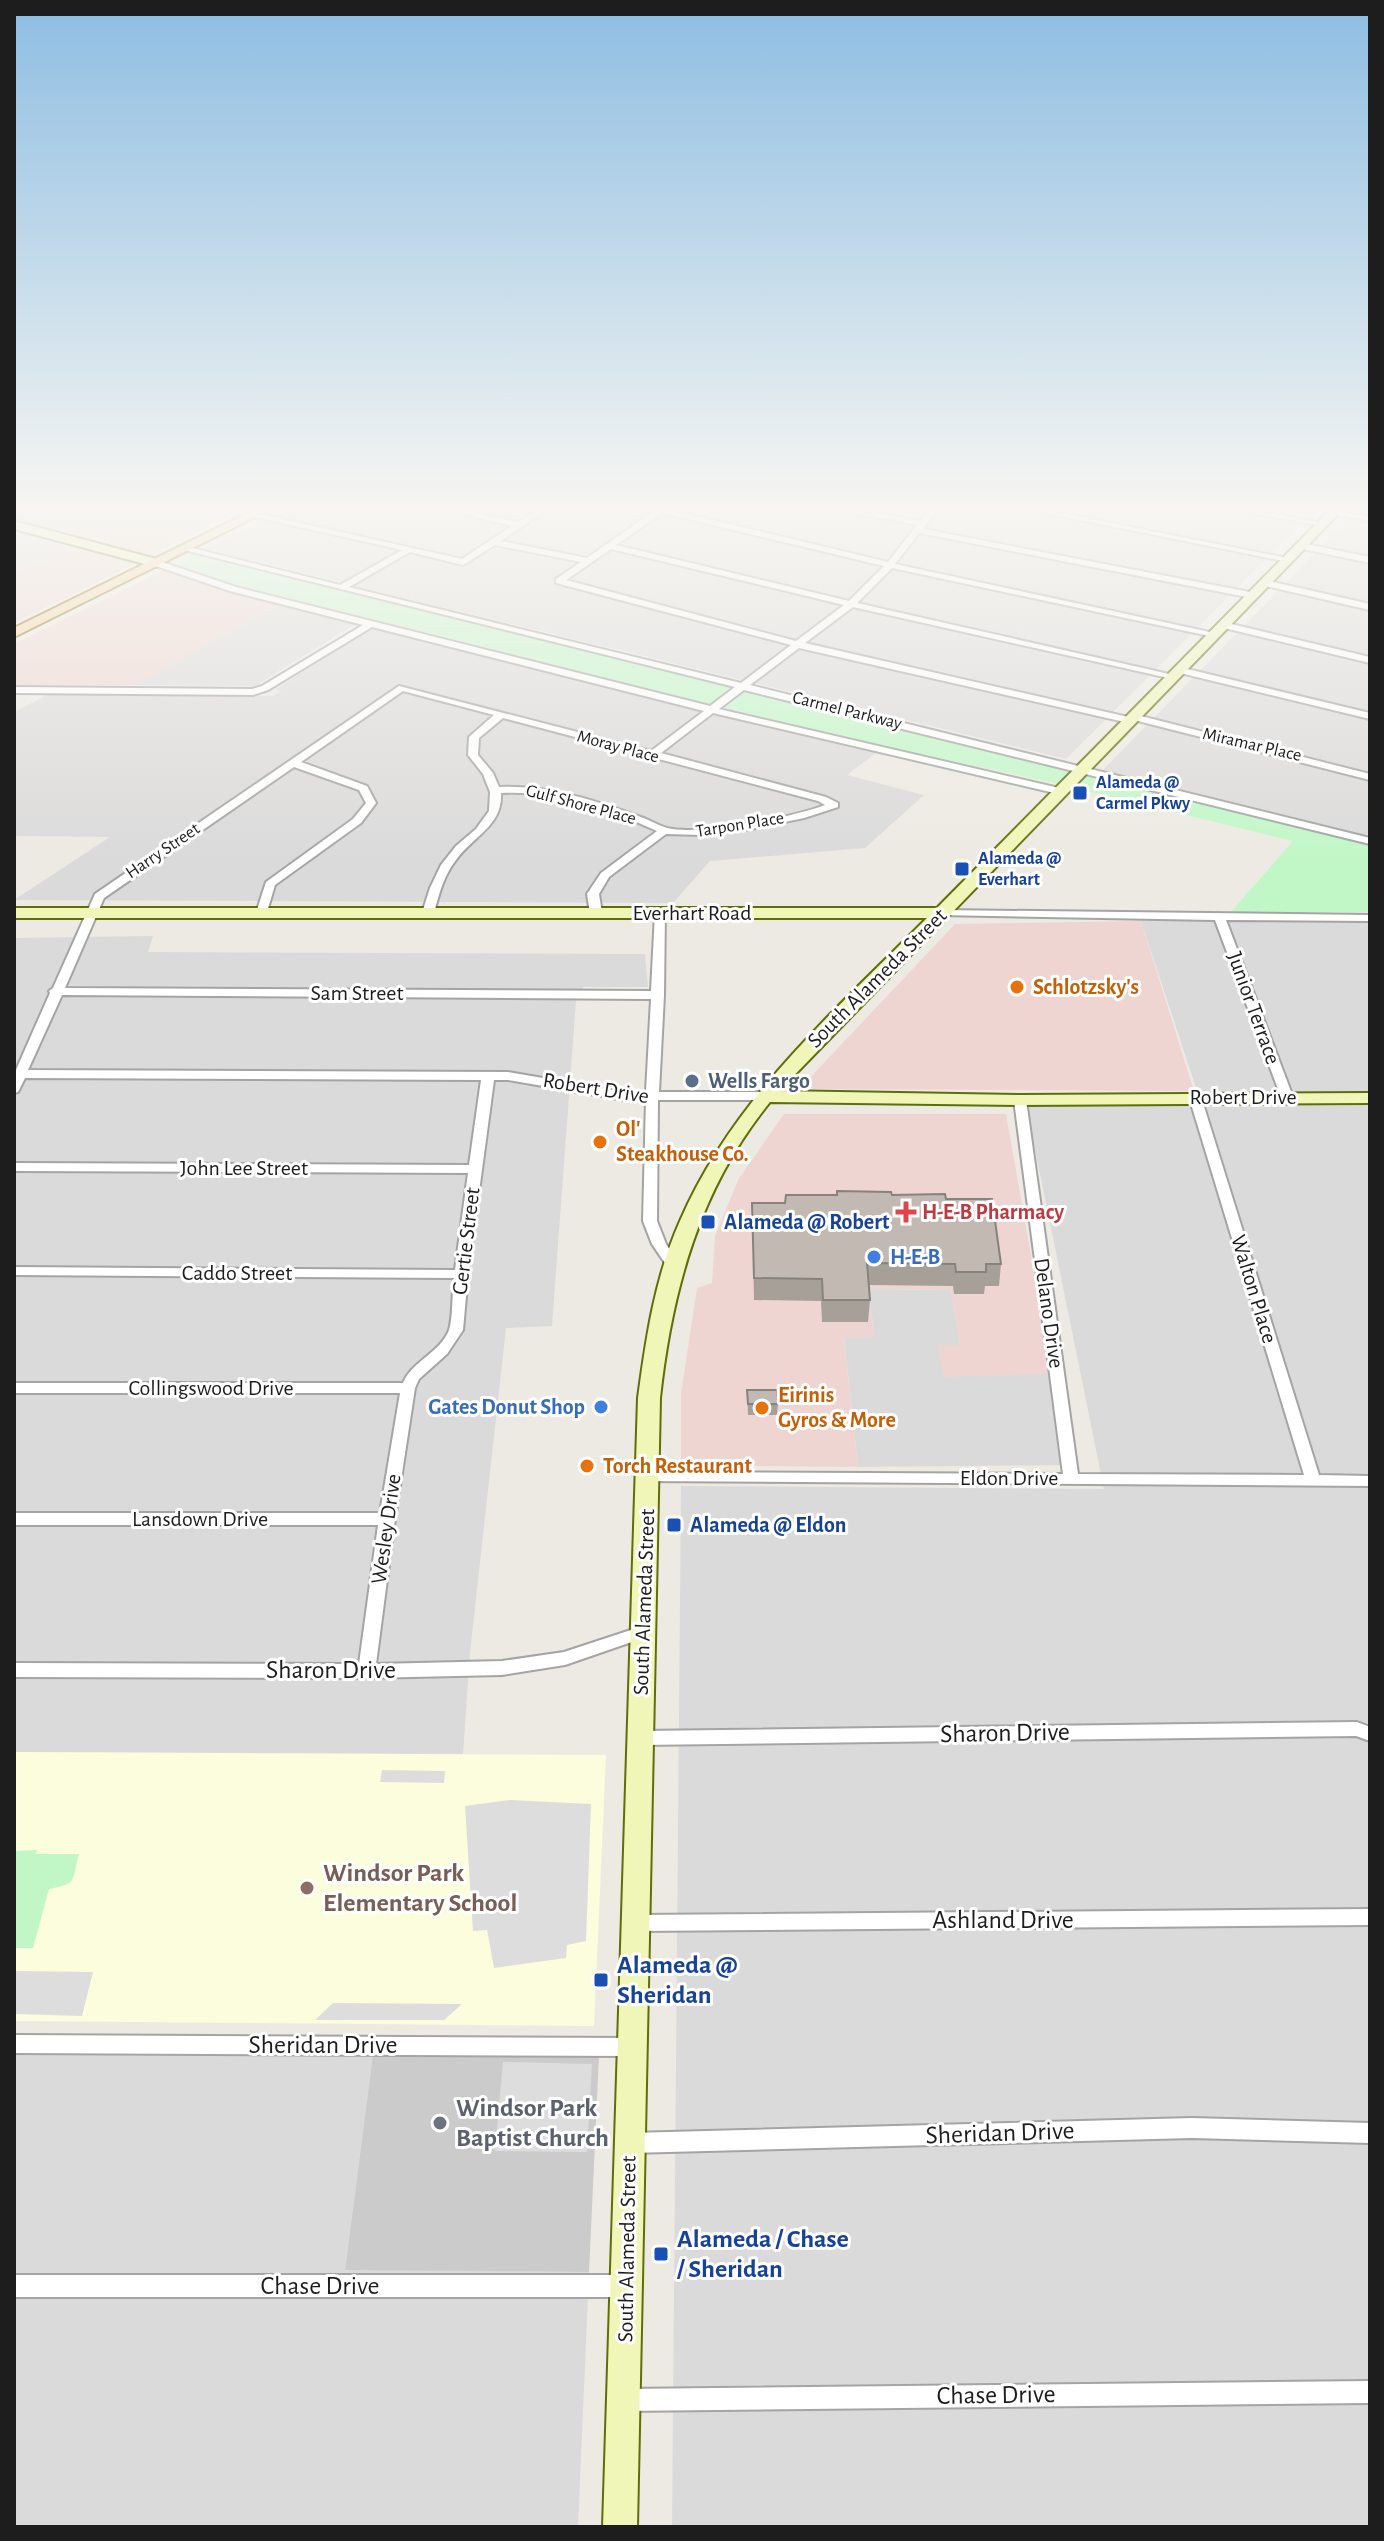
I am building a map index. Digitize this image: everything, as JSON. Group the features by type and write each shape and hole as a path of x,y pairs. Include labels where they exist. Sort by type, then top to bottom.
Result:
{"main road":[{"name":"South Alameda Street","path":"620,2527 647,1477 653,1349 672,1263 708,1177 763,1096 1223,625"},
{"name":"Everhart Road","path":"14,913 942,913"},
{"name":"Robert Drive","path":"763,1096 1020,1100 1370,1098"}],"street":[{"path":"14,690 253,692 265,688 369,625"},
{"name":"Carmel Parkway","path":"378,625 713,710 1059,791"},
{"name":"Carmel Parkway","path":"494,625 1370,841"},
{"name":"Miramar Place","path":"723,625 800,645 1318,761 1370,777"},
{"path":"652,755 825,625"},
{"path":"948,625 1370,716"},
{"path":"1191,625 1370,660"},
{"name":"Moray Place","path":"402,688 822,799 834,805"},
{"name":"Harry Street","path":"14,1089 17,1074 99,896 402,688"},
{"path":"428,913 439,877 458,850 482,829 496,810 492,776 473,755 474,737 499,716"},
{"path":"262,913 270,884 357,821 371,803 363,788 294,763"},
{"name":"Gulf Shore Place","path":"496,790 523,787 540,790 641,820 664,831"},
{"name":"Tarpon Place","path":"596,913 593,894 605,875 664,831 711,833 826,810 834,805"},
{"path":"661,913 650,1221 659,1244 672,1263"},
{"name":"Everhart Road","path":"942,913 1370,918"},
{"name":"Junior Terrace","path":"1220,918 1287,1097"},
{"name":"Sam Street","path":"55,991 658,995"},
{"name":"Robert Drive","path":"17,1074 528,1077 590,1092 652,1098 763,1096"},
{"name":"Gertie Street","path":"408,1388 413,1376 442,1351 456,1330 488,1076"},
{"name":"Walton Place","path":"1195,1097 1313,1480"},
{"name":"Delano Drive","path":"1020,1100 1071,1478"},
{"name":"John Lee Street","path":"14,1167 474,1169"},
{"name":"Caddo Street","path":"14,1271 461,1274"},
{"name":"Collingswood Drive","path":"14,1388 408,1388"},
{"name":"Wesley Drive","path":"367,1671 408,1388"},
{"name":"Eldon Drive","path":"647,1477 1370,1481"},
{"name":"Lansdown Drive","path":"14,1519 387,1519"},
{"name":"Sharon Drive","path":"14,1670 367,1671 532,1665 598,1648 643,1632"},
{"name":"Sharon Drive","path":"640,1738 1357,1729 1370,1734"},
{"name":"Ashland Drive","path":"635,1923 1370,1917"},
{"name":"Sheridan Drive","path":"14,2044 632,2047"},
{"name":"Sheridan Drive","path":"630,2143 1192,2128 1370,2133"},
{"name":"Chase Drive","path":"14,2286 626,2286"},
{"name":"Chase Drive","path":"623,2400 1370,2392"}],"shaded area":[{"path":"53,625 242,625 134,685 14,685 14,644"},
{"path":"242,625 354,625 255,686 134,685"},
{"path":"515,625 1200,625 1066,759"},
{"path":"1245,625 1370,625 1370,844 1096,777"},
{"path":"374,627 877,752 847,775 924,795 865,848 710,861 673,903 14,900 110,837 14,836 14,712 49,694 273,696 281,691 274,690"},
{"path":"1141,921 1370,921 1370,2527 672,2527 681,1486 1104,1489 1026,1105 1201,1103"},
{"path":"1141,921 1194,1091 813,1089 805,1083 955,924"},
{"path":"153,936 148,952 645,954 648,987 583,987 576,1001 552,1326 506,1328 470,1653 463,1754 14,1752 14,938"},
{"path":"784,1114 1006,1114 1052,1374 944,1377 937,1345 960,1345 951,1290 868,1289 875,1337 844,1338 858,1467 681,1465 681,1394 697,1288 712,1283 715,1236 738,1180"},
{"path":"868,1289 951,1290 960,1345 1052,1374 1065,1465 858,1467 844,1337 875,1337"},
{"name":"Windsor Park Elementary School","path":"14,1752 606,1755 594,2026 14,2021"},
{"path":"382,1770 445,1771 444,1783 380,1782"},
{"path":"510,1800 591,1804 586,1941 567,1945 566,1958 494,1968 487,1930 473,1931 465,1806"},
{"path":"14,1971 93,1972 82,2016 14,2014"},
{"path":"333,2003 462,2004 444,2020 315,2020"},
{"path":"14,2054 373,2054 345,2269 589,2272 578,2527 14,2527"},
{"path":"373,2054 599,2056 589,2272 345,2270"},
{"path":"503,2062 592,2064 587,2152 495,2151"}],"green space":[{"path":"395,625 478,625 1370,844 1370,912 1231,912 1293,841 1050,782 841,737"},
{"path":"37,1850 36,1854 79,1854 72,1880 49,1889 33,1948 14,1948 14,1851"}],"building":[{"name":"H-E-B","path":"837,1191 891,1192 892,1195 945,1194 946,1199 992,1199 1001,1264 986,1264 986,1272 956,1272 955,1264 867,1263 870,1300 823,1300 822,1279 754,1278 752,1203 785,1203 786,1195 837,1195"},
{"path":"747,1390 777,1390 778,1404 748,1404"}],"place":[{"name":"Alameda @ Carmel Pkwy","path":"1080,793"},
{"name":"Alameda @ Everhart","path":"962,869"},
{"name":"Schlotzsky's","path":"1017,987"},
{"name":"Wells Fargo","path":"692,1081"},
{"name":"Ol' Steakhouse Co.","path":"600,1142"},
{"name":"H-E-B Pharmacy","path":"906,1212"},
{"name":"Alameda @ Robert","path":"708,1222"},
{"name":"H-E-B","path":"874,1257"},
{"name":"Gates Donut Shop","path":"601,1407"},
{"name":"Eirinis Gyros & More","path":"762,1408"},
{"name":"Torch Restaurant","path":"587,1466"},
{"name":"Alameda @ Eldon","path":"674,1525"},
{"name":"Windsor Park Elementary School","path":"307,1888"},
{"name":"Alameda @ Sheridan","path":"601,1980"},
{"name":"Windsor Park Baptist Church","path":"440,2123"},
{"name":"Alameda / Chase / Sheridan","path":"661,2254"}]}
